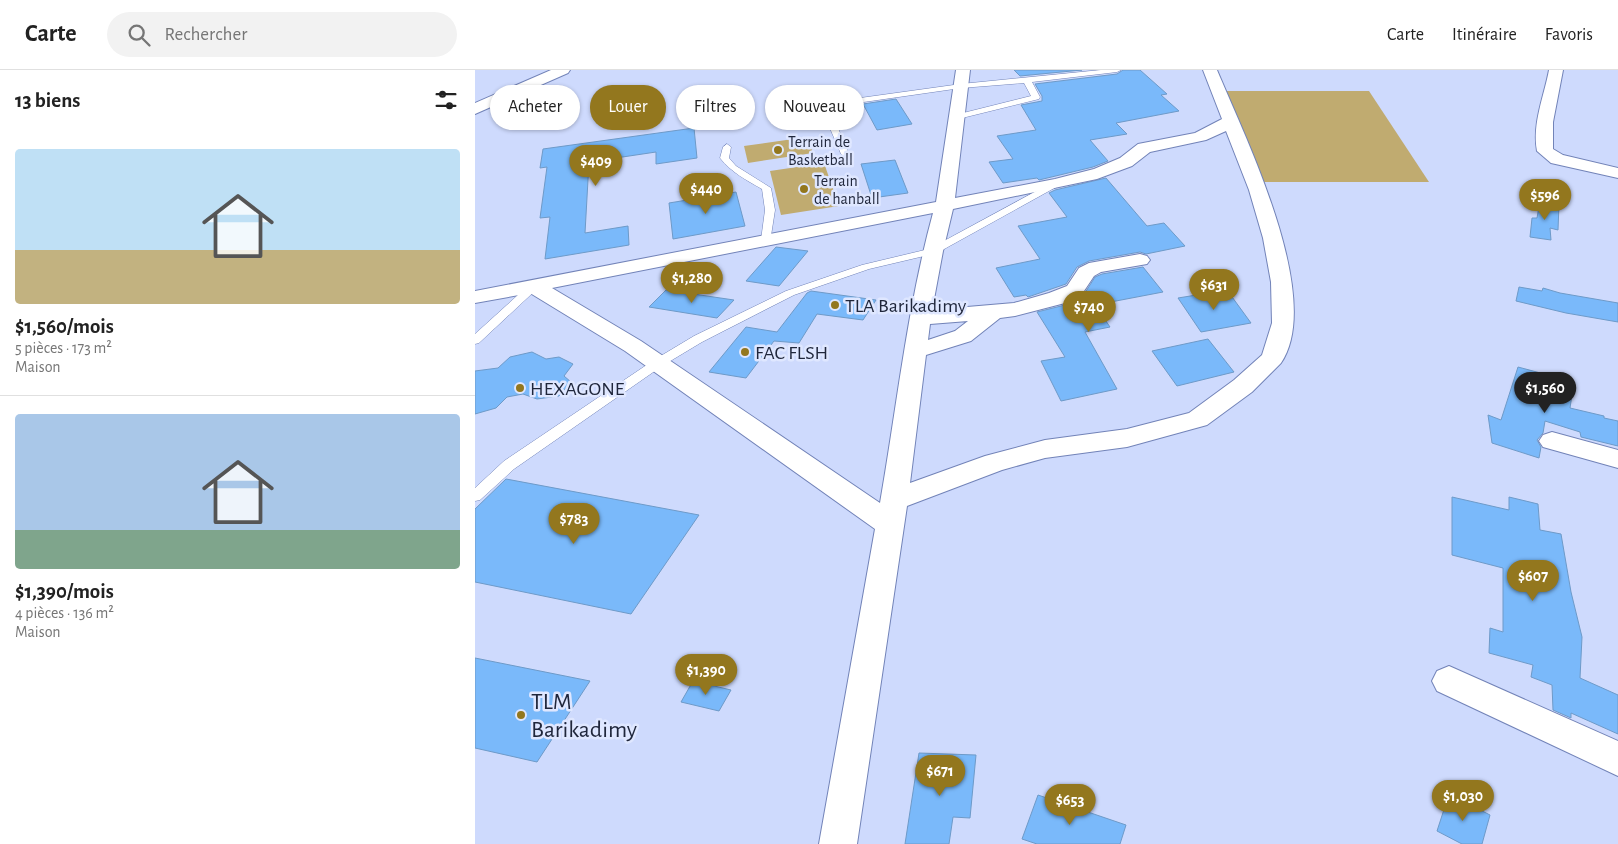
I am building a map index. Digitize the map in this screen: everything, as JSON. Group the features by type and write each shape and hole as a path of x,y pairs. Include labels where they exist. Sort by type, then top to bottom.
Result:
{"street":[{"path":"475,109 563,70"},
{"path":"892,512 994,463 1045,449 1127,438 1198,418 1243,386 1273,358 1283,323 1281,282 1273,238 1258,190 1210,70"},
{"path":"1556,70 1546,116 1543,144 1545,151 1557,159 1618,173"},
{"path":"838,844 892,512 920,318 933,251 945,205 962,78"},
{"path":"475,297 1055,184 1117,166 1128,161 1144,148 1204,137 1218,131 1231,120"},
{"path":"920,318 993,312 1057,298 1075,290 1086,272 1096,267 1140,260"},
{"path":"534,286 633,346 892,512"},
{"path":"916,351 963,336 993,312"},
{"path":"1552,441 1618,459"},
{"path":"1449,682 1618,758"}],"lane":[{"path":"845,154 824,105 962,78 1027,81 1117,70"},
{"path":"958,117 1036,96 1027,81"},
{"path":"727,147 725,158 733,168 766,188 770,210 766,240"},
{"path":"475,496 509,465 658,363 698,339 790,292 866,267 933,251 1055,184"},
{"path":"475,340 534,286"}],"shaded area":[{"path":"1223,91 1369,91 1429,182 1256,182"},
{"name":"Terrain de Basketball","path":"807,137 813,153 748,163 744,146"},
{"name":"Terrain de hanball","path":"824,163 839,206 781,215 770,171"}],"building":[{"path":"1014,70 1082,70 1020,76"},
{"path":"1123,70 1140,70 1167,94 1161,95 1179,111 1116,123 1127,134 1090,140 1108,161 1093,167 1039,180 1037,178 1003,183 989,162 1013,159 997,136 1036,130 1021,105 1042,101 1042,96 1035,84 1117,74"},
{"path":"896,99 912,124 877,130 864,104"},
{"path":"680,130 694,130 697,158 656,164 656,152 589,162 585,233 628,226 629,245 545,259 550,217 540,218 547,167 540,168 543,149"},
{"path":"895,160 908,193 872,198 861,164"},
{"path":"1106,178 1147,226 1164,223 1185,246 1146,254 1140,252 1089,261 1077,267 1066,284 1028,297 1026,295 1014,297 996,268 1040,259 1018,226 1067,217 1049,193"},
{"path":"736,192 745,226 673,239 669,203"},
{"path":"1540,201 1559,204 1558,230 1550,228 1551,240 1530,237 1532,218 1537,218"},
{"path":"776,247 808,251 779,286 746,281"},
{"path":"1143,267 1163,292 1095,305 1110,327 1085,332 1117,389 1061,401 1041,361 1065,357 1037,312 1065,305 1083,296 1095,277 1102,274"},
{"path":"1519,287 1542,291 1543,288 1560,293 1618,303 1618,322 1566,313 1516,301"},
{"path":"666,290 734,300 717,318 649,307"},
{"path":"1227,290 1251,323 1201,332 1178,298"},
{"path":"811,291 876,300 863,320 817,314 799,343 774,341 746,378 709,372 746,327 777,332 807,293"},
{"path":"1208,339 1234,372 1177,386 1152,351"},
{"name":"HEXAGONE","path":"532,352 546,359 559,357 573,364 564,376 571,382 559,396 537,399 523,394 507,397 496,408 475,414 475,371 498,368 510,357"},
{"path":"1518,367 1574,382 1570,408 1618,421 1618,446 1581,437 1580,432 1545,421 1543,433 1537,440 1541,447 1539,458 1492,443 1488,415 1501,420"},
{"path":"506,479 699,515 631,614 475,582 475,509"},
{"path":"1452,497 1509,510 1509,497 1538,504 1540,530 1561,534 1571,592 1582,637 1580,678 1618,695 1618,734 1571,713 1571,718 1553,710 1552,685 1531,677 1533,665 1489,653 1490,628 1503,632 1503,568 1452,555"},
{"name":"TLM Barikadimy","path":"475,658 590,681 537,762 475,748"},
{"path":"693,681 731,690 719,711 681,702"},
{"path":"919,753 976,755 970,818 953,817 949,844 905,844"},
{"path":"1449,794 1490,815 1482,844 1462,844 1437,831"},
{"path":"1038,795 1126,825 1120,844 1037,844 1022,839"}],"place":[{"name":"Terrain de Basketball","path":"778,150"},
{"name":"Terrain de hanball","path":"804,189"},
{"name":"TLA Barikadimy","path":"835,305"},
{"name":"FAC FLSH","path":"745,352"},
{"name":"HEXAGONE","path":"520,388"},
{"name":"TLM Barikadimy","path":"521,715"}]}
